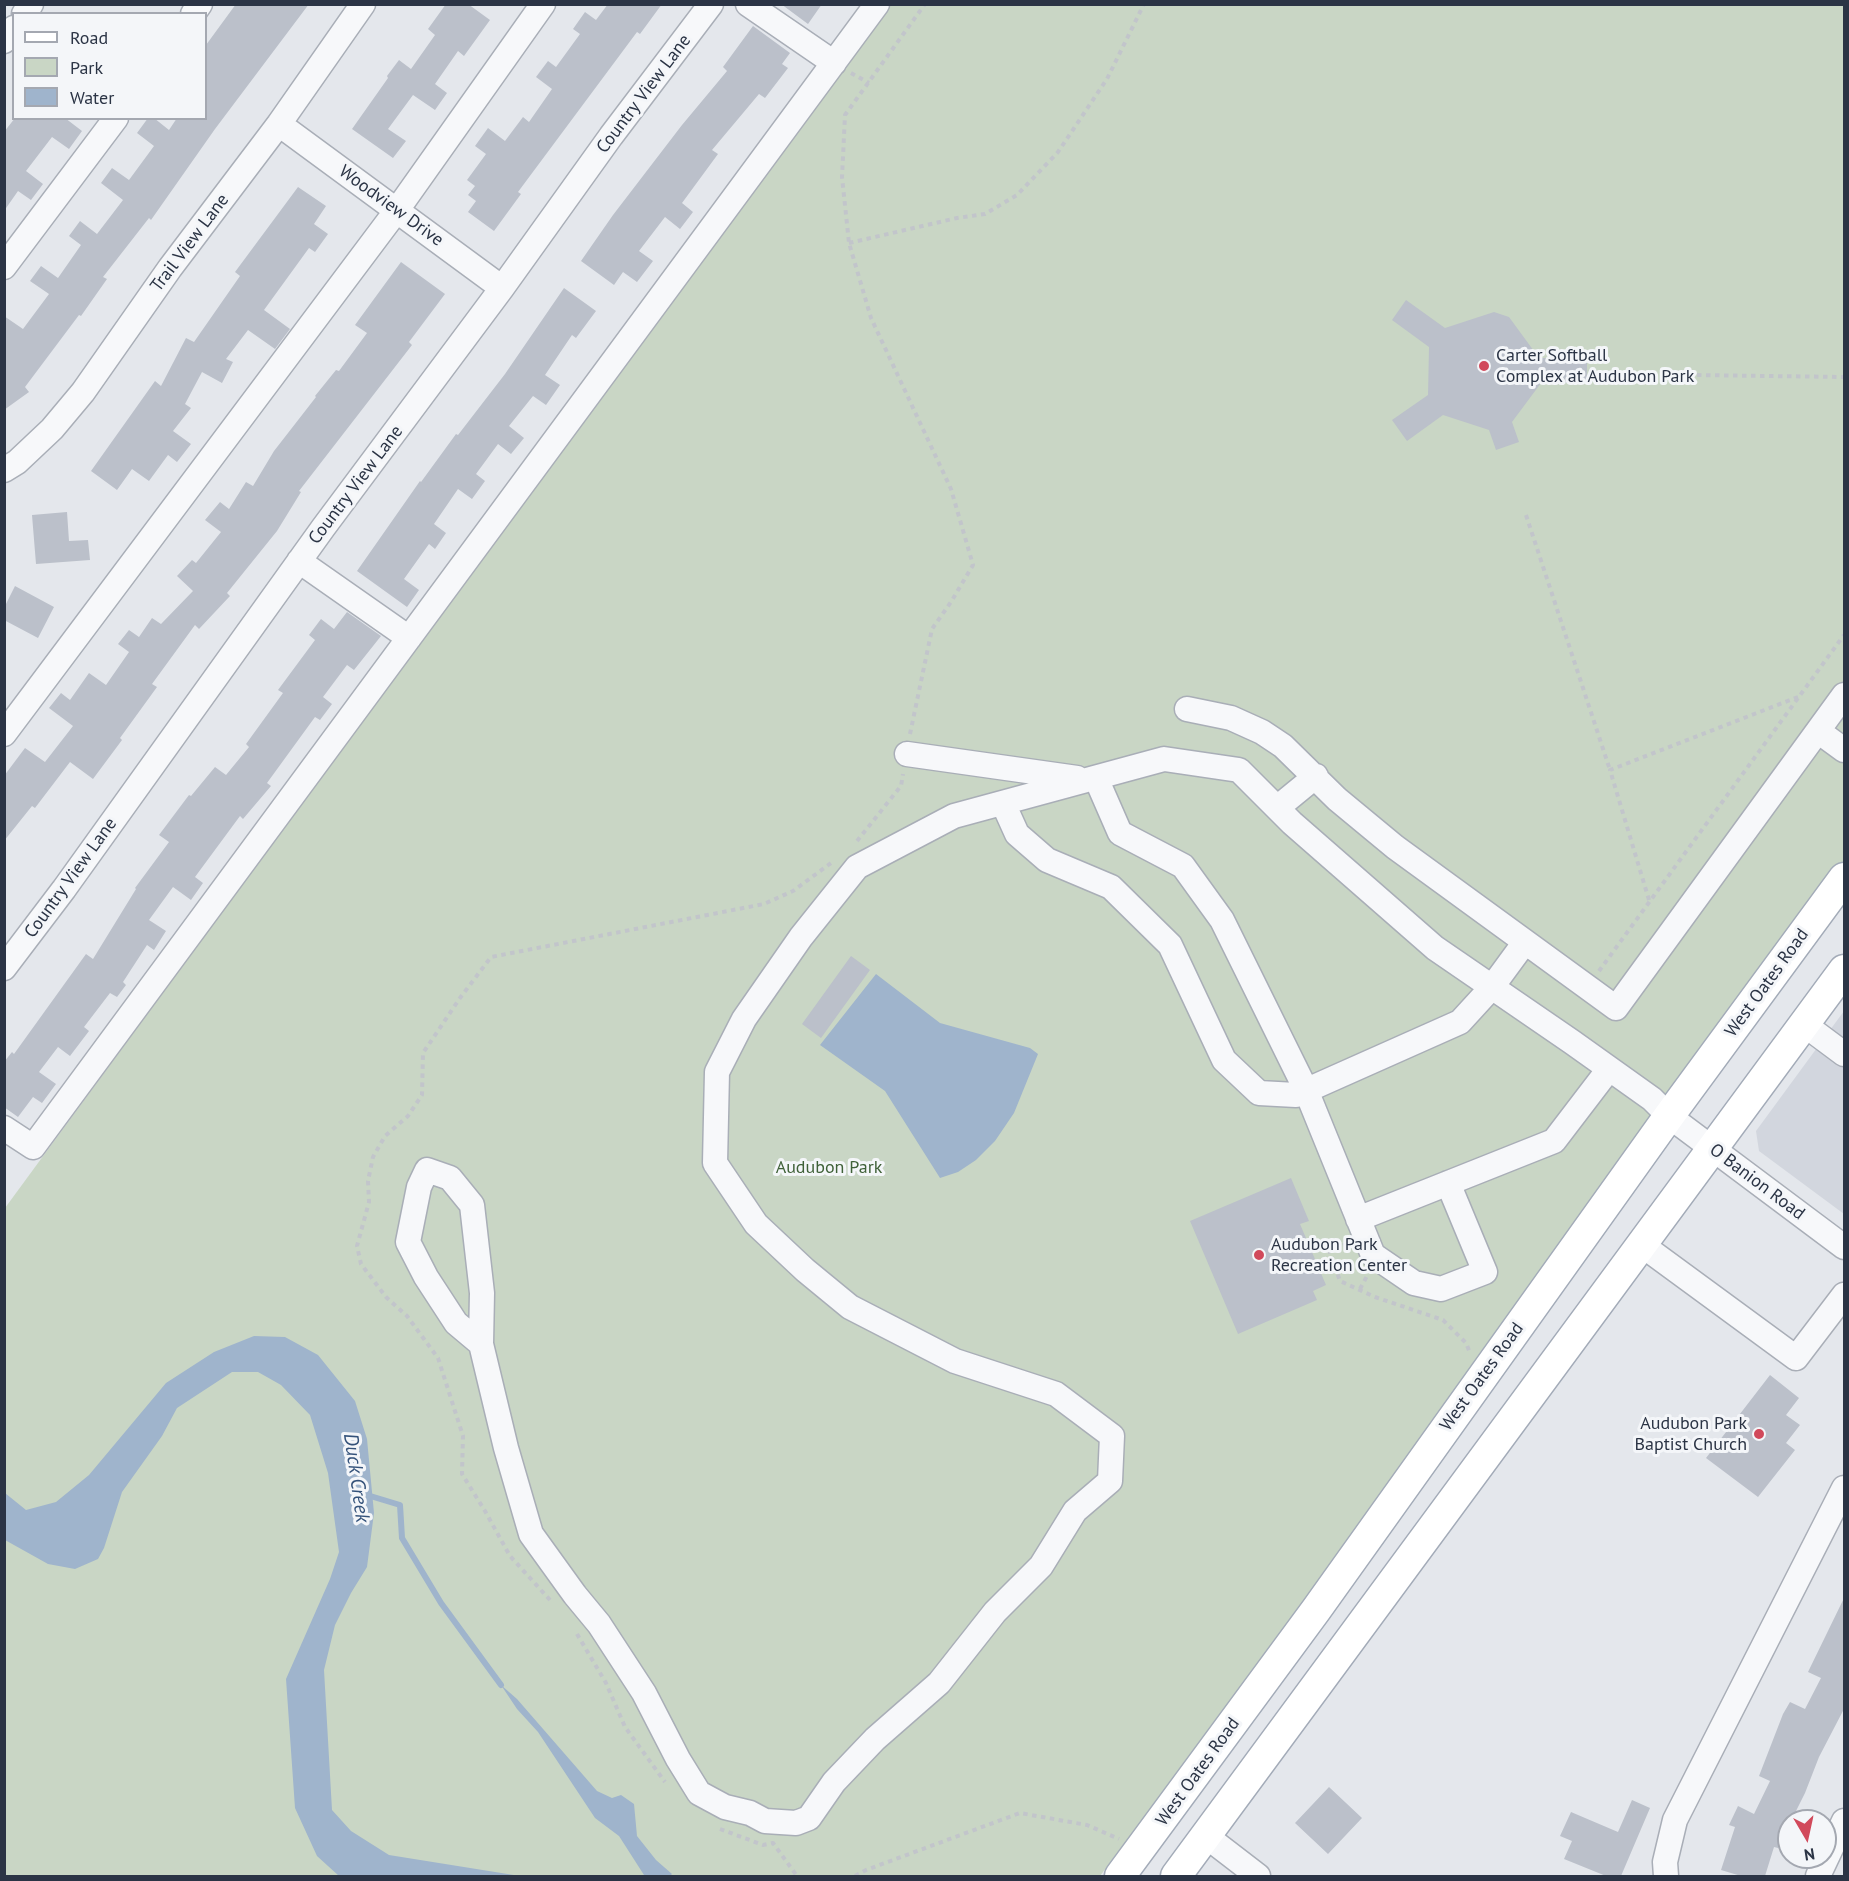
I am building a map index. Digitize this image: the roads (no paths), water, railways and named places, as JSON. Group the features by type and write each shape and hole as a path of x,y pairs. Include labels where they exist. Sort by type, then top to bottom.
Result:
{"main road":[{"name":"West Oates Road","path":"1120,1876 1166,1817 1669,1116 1845,878"},
{"path":"1176,1876 1845,970"},
{"path":"1130,1876 1166,1817"}],"street":[{"name":"Trail View Lane","path":"4,470 17,462 52,429 83,392 170,268 279,124 363,4"},
{"path":"4,735 397,210 543,4"},
{"name":"Country View Lane","path":"4,968 64,889 299,561 502,288 611,136 711,4"},
{"path":"748,4 834,63"},
{"path":"4,1128 33,1147 877,4"},
{"path":"4,267 114,120"},
{"name":"Woodview Drive","path":"279,124 502,288"},
{"path":"299,561 409,638"},
{"path":"1187,709 1231,718 1262,732 1283,746 1337,799 1395,848 1616,1008 1818,731 1842,705"},
{"path":"1818,731 1845,750"},
{"path":"907,754 1092,779 1120,833 1183,866 1222,920 1306,1090 1373,1256 1414,1283 1441,1289 1485,1272 1448,1183"},
{"name":"O Banion Road","path":"481,1344 506,1448 531,1534 599,1624 644,1693 678,1760 699,1793 725,1807 765,1821 796,1823 809,1818 834,1782 875,1739 939,1683 994,1612 1041,1566 1075,1511 1110,1481 1112,1436 1056,1394 955,1360 850,1307 805,1270 756,1224 715,1162 717,1072 744,1019 815,919 857,867 954,816 1164,759 1239,770 1277,808 1435,948 1652,1099 1669,1116 1845,1247"},
{"path":"1277,808 1316,776"},
{"path":"1003,803 1017,834 1047,860 1111,887 1170,945 1224,1060 1259,1093 1296,1095 1460,1022 1492,987 1526,942"},
{"path":"1805,1025 1844,1052"},
{"path":"1358,1219 1554,1141 1609,1069"},
{"path":"427,1170 450,1178 472,1205 482,1293 481,1344 456,1323 426,1277 408,1242 419,1187 427,1170"},
{"path":"1642,1245 1796,1358 1845,1295"},
{"path":"1666,1876 1665,1862 1676,1820 1845,1488"},
{"path":"1818,1876 1845,1821"},
{"path":"1206,1836 1258,1876"}],"water":[{"path":"876,974 940,1023 1030,1048 1038,1054 1014,1113 995,1141 976,1160 958,1172 940,1178 885,1091 820,1045"},
{"name":"Duck Creek","path":"254,1336 285,1337 318,1355 355,1401 367,1439 374,1513 367,1567 335,1625 324,1670 332,1810 351,1831 389,1855 520,1876 339,1876 317,1856 295,1808 286,1679 330,1579 339,1552 328,1473 310,1415 281,1385 258,1372 232,1372 177,1408 162,1436 122,1492 104,1548 98,1559 75,1569 48,1564 5,1540 5,1493 26,1510 56,1502 89,1475 166,1383 214,1352"},
{"path":"501,1685 517,1699 597,1791 612,1798 621,1795 634,1804 637,1836 656,1860 672,1874 670,1876 644,1875 619,1836 595,1818 538,1732 517,1709"}],"waterway":[{"name":"Duck Creek","path":"367,1495 400,1505 402,1538 441,1603 501,1685"}],"place":[{"name":"Carter Softball Complex at Audubon Park","path":"1484,366"},
{"name":"Audubon Park Recreation Center","path":"1259,1255"},
{"name":"Audubon Park Baptist Church","path":"1759,1434"}],"park label":[{"name":"Audubon Park","path":"829,1168"}]}
